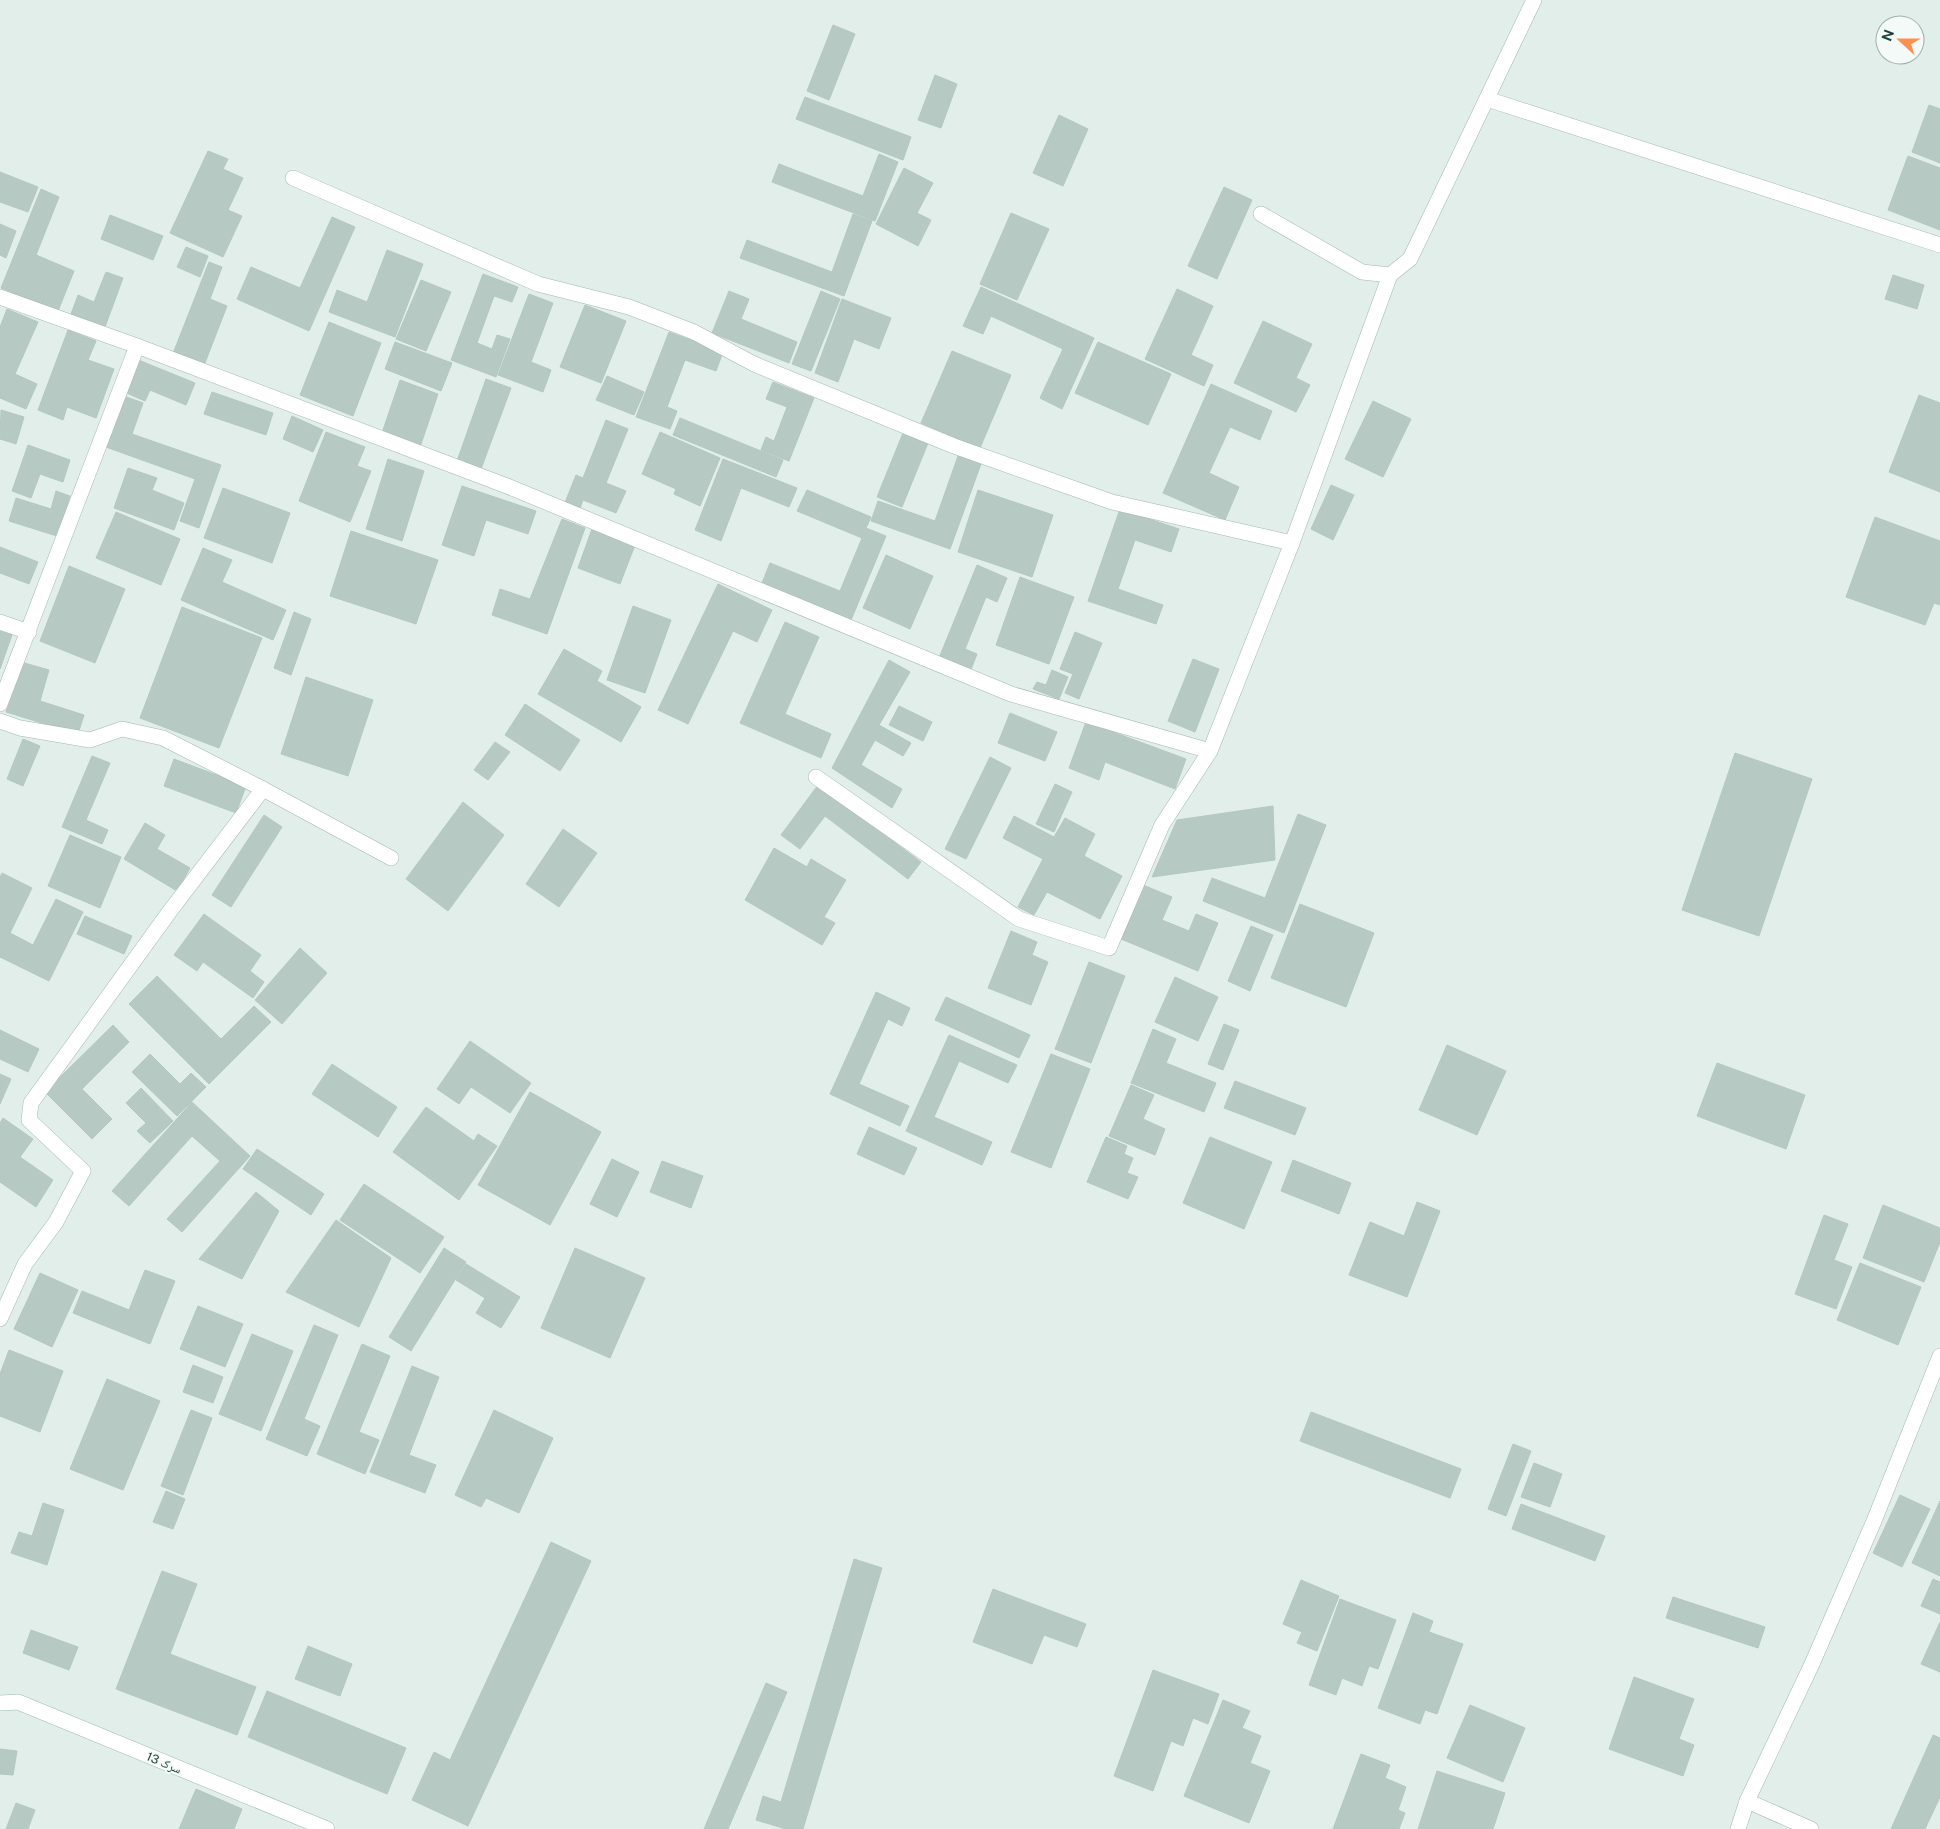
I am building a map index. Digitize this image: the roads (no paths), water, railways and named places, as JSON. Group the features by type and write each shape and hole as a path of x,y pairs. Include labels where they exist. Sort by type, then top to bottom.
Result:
{"street":[{"path":"816,777 1019,919 1109,948 1162,825 1210,751 1292,543 1390,275 1410,259 1534,0"},
{"path":"1487,99 1940,245"},
{"path":"293,178 538,284 629,307 694,332 754,364 954,446 1112,502 1292,543"},
{"path":"1261,214 1362,272 1390,275"},
{"path":"0,297 137,346 507,486 1011,694 1210,751"},
{"path":"0,704 137,346"},
{"path":"0,622 29,632"},
{"path":"0,721 20,728 90,740 122,729 163,738 391,858"},
{"path":"0,1319 25,1264 56,1222 83,1171 29,1120 31,1103 170,911 263,789"},
{"path":"1738,1829 1747,1801 1812,1664 1874,1521 1940,1356"},
{"name":"سرک 13","path":"0,1703 18,1702 327,1829"},
{"path":"1747,1801 1811,1829"}]}
